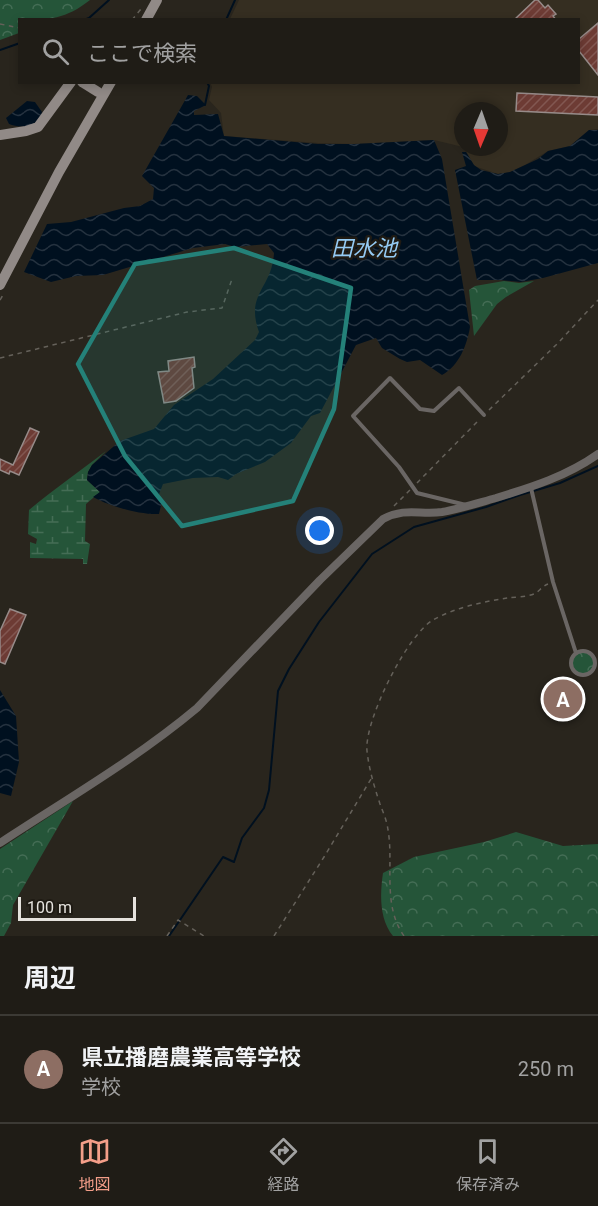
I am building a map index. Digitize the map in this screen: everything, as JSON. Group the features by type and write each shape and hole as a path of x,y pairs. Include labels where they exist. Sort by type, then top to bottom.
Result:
{"main road":[{"path":"147,18 157,0"},
{"path":"0,135 38,127 70,84"},
{"path":"85,84 98,92"},
{"path":"0,285 59,172 110,84"}],"street":[{"path":"0,843 125,762 176,725 208,696 336,564 389,515 408,510 440,512 470,506 531,487 581,466 598,454"}],"lane":[{"path":"470,506 417,493 399,467 352,416 390,378 420,410 434,411 459,388 484,415"},
{"path":"531,487 553,582 576,653"},
{"path":"585,651 596,655 593,670 589,674 579,675 574,672 571,660 576,653 585,651"}],"path":[{"path":"134,18 143,6"},
{"path":"0,24 18,28"},
{"path":"0,358 187,312 222,308 232,279"},
{"path":"389,515 389,511 558,343 598,300"},
{"path":"404,936 394,914 389,884 388,829 371,778 366,748 384,686 424,626 432,620 461,609 506,598 535,594 542,586 553,582"},
{"path":"274,936 371,778"},
{"path":"167,936 178,920 204,936"}],"highlighted area":[{"path":"234,248 351,288 334,409 293,501 182,526 125,456 78,364 135,264"}],"shaded area":[{"path":"239,0 598,0 598,129 589,130 570,146 548,151 510,172 498,174 474,166 469,156 508,156 508,102 454,102 454,145 434,140 354,144 224,136 221,113 209,100 211,84 580,84 580,18 230,18"}],"green space":[{"path":"0,0 90,0 73,11 57,17 18,18 18,33 0,40"},
{"path":"504,281 519,283 534,281 497,304 474,336 469,290 475,286"},
{"path":"106,451 88,472 87,480 100,492 86,504 85,541 90,544 87,564 83,564 83,559 30,558 30,542 36,544 37,539 28,534 29,510"},
{"path":"583,652 591,655 594,663 591,671 583,674 575,671 572,663 575,655"},
{"path":"73,801 13,905 11,923 4,936 0,936 0,849"},
{"path":"516,832 563,846 598,844 598,936 393,936 383,914 381,889 383,873 414,857 484,842"}],"water":[{"name":"田水池","path":"188,95 197,96 206,105 194,111 194,115 218,114 224,136 318,144 434,140 442,159 470,327 467,341 458,361 442,375 420,360 407,362 400,359 382,348 376,338 356,345 320,413 311,416 291,443 265,462 236,474 228,480 218,477 193,478 163,484 158,497 162,501 159,514 151,514 107,504 93,497 100,492 87,480 88,472 92,465 120,441 154,429 174,405 213,379 255,340 259,332 255,308 269,275 274,253 267,244 235,247 225,244 193,248 103,275 76,276 51,282 24,272 47,224 71,222 140,206 153,199 154,188 142,176"},
{"path":"27,101 35,102 42,112 37,121 29,126 9,124 6,118"},
{"path":"589,130 598,130 598,263 521,282 477,280 455,170 466,166 463,156 468,156 474,165 481,170 498,174 510,172 538,159 548,151 570,146"},
{"path":"0,690 16,716 19,762 11,796 0,793"}],"building":[{"path":"535,0 538,0 545,8 548,5 556,14 553,16 554,18 516,18"},
{"path":"598,23 598,75 580,52 580,38"},
{"path":"517,93 598,97 598,115 516,111"},
{"path":"194,357 195,367 192,368 194,388 176,401 164,403 158,372 169,371 168,361"},
{"path":"30,428 39,432 19,475 0,470 0,459 13,465"},
{"path":"10,609 26,615 5,664 0,662 0,631"}],"waterway":[{"path":"89,18 109,0"},
{"path":"227,18 235,0"},
{"path":"0,50 18,44"},
{"path":"205,105 208,84"},
{"path":"169,936 223,857 234,862 242,838 264,808 269,790 278,691 319,622 372,554 414,527 560,483 598,466"}],"place":[{"name":"県立播磨農業高等学校","path":"563,699"}]}
